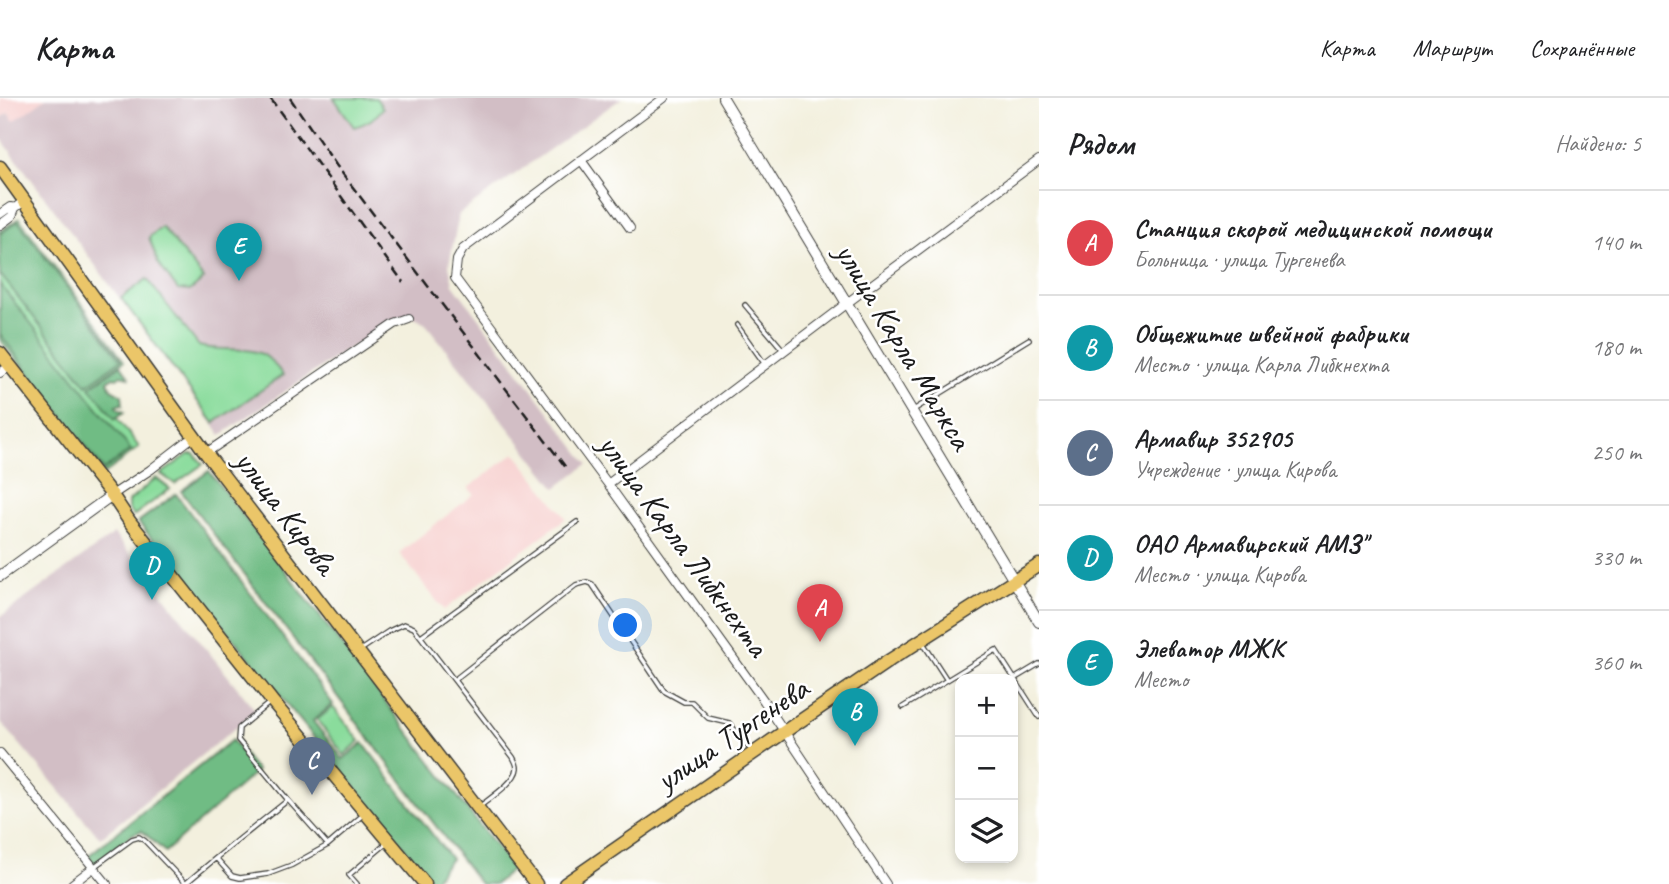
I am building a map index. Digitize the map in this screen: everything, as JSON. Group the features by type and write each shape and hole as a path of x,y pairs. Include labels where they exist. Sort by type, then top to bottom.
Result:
{"main road":[{"name":"улица Кирова","path":"0,167 20,205 536,884"},
{"path":"0,353 5,370 112,495 130,522 272,701 425,884"},
{"name":"улица Тургенева","path":"565,884 784,732 1039,565"}],"street":[{"path":"630,229 581,160 664,98"},
{"name":"улица Карла Маркса","path":"723,98 1039,622"},
{"name":"улица Карла Либкнехта","path":"581,160 463,249 457,260 455,278 757,690 887,884"},
{"path":"608,484 1039,160"},
{"path":"0,214 9,207 20,205"},
{"path":"0,225 12,216 20,205"},
{"path":"206,453 395,324 409,319"},
{"path":"0,576 194,436"},
{"path":"0,753 107,884"},
{"path":"72,884 93,868"}],"lane":[{"path":"745,305 784,351"},
{"path":"737,325 765,365"},
{"path":"912,411 1029,339"},
{"path":"421,636 577,522"},
{"path":"454,680 576,585 587,582 592,584 664,691 684,702 692,702 708,718 729,723 753,753"},
{"path":"358,652 404,624 414,628 421,636 513,757 517,766 516,774 509,783 478,808"},
{"path":"922,640 947,680"},
{"path":"957,674 996,650 1011,674"},
{"path":"1018,677 1039,664"},
{"path":"903,707 955,675"},
{"path":"1018,685 1039,717"},
{"path":"272,701 239,728 238,740 328,845"},
{"path":"93,868 132,839 139,837 186,884 288,800"},
{"path":"216,858 232,876 240,878 277,871 328,845 366,813"},
{"path":"356,884 349,875 389,841"}],"shaded area":[{"path":"0,98 46,98 14,122 8,113 0,119"},
{"path":"46,98 622,98 459,214 449,265 453,284 588,464 556,488 425,323 417,318 405,317 343,352 221,435 0,137 0,119 8,113 14,121"},
{"path":"515,453 566,518 444,610 399,553 474,494 468,488"},
{"path":"114,534 256,711 100,838 0,721 0,617"}],"green space":[{"path":"334,98 376,98 383,108 370,120 354,127"},
{"path":"19,218 124,361 92,385 139,447 104,474 0,339 0,231"},
{"path":"18,221 121,360 87,385 0,274 0,234"},
{"path":"162,227 204,279 190,291 178,290 158,263 149,237"},
{"path":"147,279 199,346 258,352 270,359 283,375 214,423 121,298"},
{"path":"0,284 131,450 104,470 0,334"},
{"path":"121,365 129,377 121,375 108,381 111,389 122,395 123,405 116,406 124,412 115,419 90,387"},
{"path":"189,454 194,454 203,464 175,484 161,474"},
{"path":"209,471 513,869 495,884 480,884 181,491"},
{"path":"156,478 170,489 133,516 128,509 128,502"},
{"path":"176,494 333,704 313,721 343,759 363,743 451,859 433,883 138,522"},
{"path":"333,707 360,741 344,755 317,720"},
{"path":"232,740 257,771 165,852 142,831 133,834 94,864 88,856"}],"railway":[{"path":"270,98 403,282"},
{"path":"290,98 336,165 567,469"}],"place":[{"name":"Элеватор МЖК","path":"239,281"},
{"name":"ОАО Армавирский АМЗ\"","path":"152,600"},
{"name":"Станция скорой медицинской помощи","path":"820,642"},
{"name":"Общежитие швейной фабрики","path":"855,746"},
{"name":"Армавир 352905","path":"312,795"}]}
